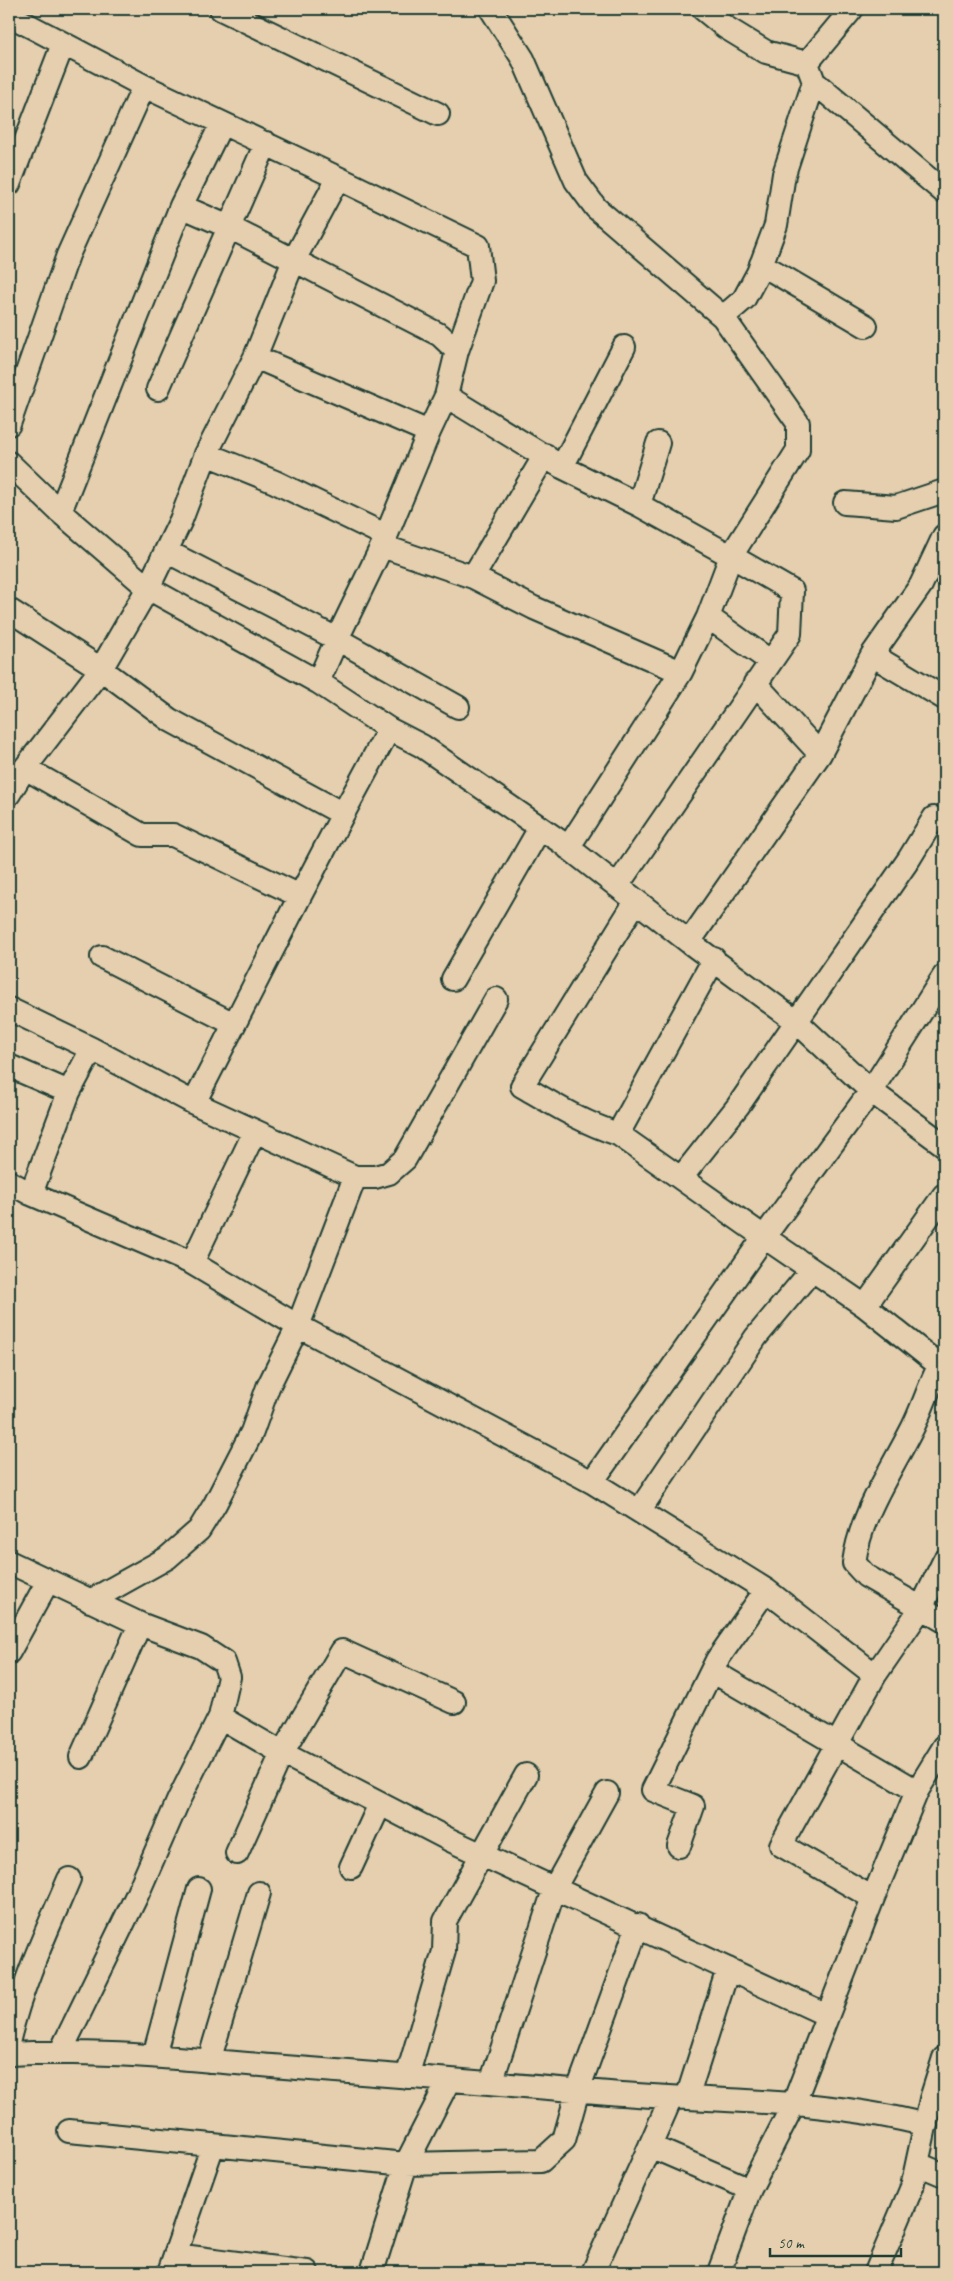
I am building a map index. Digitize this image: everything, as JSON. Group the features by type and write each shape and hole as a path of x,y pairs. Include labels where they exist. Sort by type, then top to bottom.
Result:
{"street":[{"path":"221,9 438,114"},
{"path":"491,9 523,59 576,182 596,208 723,317 798,424 798,450 731,556 708,617 681,672 568,848"},
{"path":"703,9 725,28 766,52 811,72 944,192"},
{"path":"723,317 744,299 761,264 776,225 784,174 811,72 852,9"},
{"path":"9,14 144,86 478,246 482,280 457,351 446,396 384,540 318,682"},
{"path":"9,184 63,44"},
{"path":"9,424 68,255 144,86"},
{"path":"60,512 181,206 222,123"},
{"path":"158,389 266,143"},
{"path":"9,794 25,768 101,669 148,588 181,520 206,454 255,357 294,260 338,178"},
{"path":"181,206 229,227 440,335 457,351"},
{"path":"761,264 866,326"},
{"path":"473,577 553,461 624,347"},
{"path":"255,357 429,432"},
{"path":"446,396 553,461 639,505 792,591 790,634 617,886"},
{"path":"639,505 658,443"},
{"path":"206,454 275,482 384,540 473,577 534,608 681,672"},
{"path":"9,463 60,512 148,588 318,682 389,729 422,746 540,828 797,1022 871,1091 944,1145"},
{"path":"845,503 896,507 944,491"},
{"path":"689,942 820,754 872,655 921,585 944,536"},
{"path":"166,551 337,638 458,707"},
{"path":"9,610 101,669 170,720 343,814"},
{"path":"708,617 770,661"},
{"path":"872,655 941,689"},
{"path":"755,683 820,754"},
{"path":"194,1103 300,896 389,729"},
{"path":"25,768 142,835 173,835 300,896"},
{"path":"681,1178 738,1106 909,859 934,818"},
{"path":"453,979 540,828"},
{"path":"636,901 522,1086 593,1126 618,1134 865,1306 943,1364 881,1488 856,1545 854,1562 866,1576 944,1621"},
{"path":"102,957 234,1024"},
{"path":"618,1134 714,958"},
{"path":"592,1482 764,1237 871,1091 944,976"},
{"path":"9,1010 92,1049 194,1103 355,1177 375,1177 389,1173 406,1159 496,999"},
{"path":"31,1194 69,1092 92,1049"},
{"path":"9,1066 69,1092"},
{"path":"192,1263 255,1131"},
{"path":"90,1601 167,1558 199,1530 215,1504 252,1432 268,1387 298,1326 355,1177"},
{"path":"9,1182 31,1194 192,1263 298,1326 592,1482 766,1590 876,1675"},
{"path":"865,1306 944,1195"},
{"path":"639,1511 756,1337 812,1270"},
{"path":"873,1898 781,1845 876,1675 921,1608 944,1561"},
{"path":"9,1562 140,1624 201,1647 224,1662 229,1677 220,1717 179,1799 138,1895 60,2053"},
{"path":"9,1652 48,1581"},
{"path":"679,1846 693,1806 653,1790 712,1671 766,1590"},
{"path":"81,1757 140,1624"},
{"path":"237,1853 282,1753 342,1651 454,1702"},
{"path":"712,1671 917,1791"},
{"path":"220,1717 282,1753 380,1804 554,1888 827,2015"},
{"path":"723,2271 750,2189 793,2106 873,1898 917,1791 944,1747"},
{"path":"407,2077 444,1952 445,1920 526,1775"},
{"path":"491,2083 554,1888 608,1792"},
{"path":"351,1867 380,1804"},
{"path":"9,2038 15,2010 70,1879"},
{"path":"154,2056 199,1889"},
{"path":"209,2061 259,1893"},
{"path":"69,2131 406,2164 541,2161 564,2140 578,2090 638,1926"},
{"path":"593,2272 650,2146 679,2098 728,1969"},
{"path":"9,2054 60,2053 154,2056 793,2106 889,2116 926,2125"},
{"path":"876,2272 912,2187 930,2099 944,2058"},
{"path":"372,2272 406,2164 449,2080"},
{"path":"213,2145 172,2263 307,2272"},
{"path":"650,2146 750,2189"},
{"path":"918,2164 944,2175"}]}
